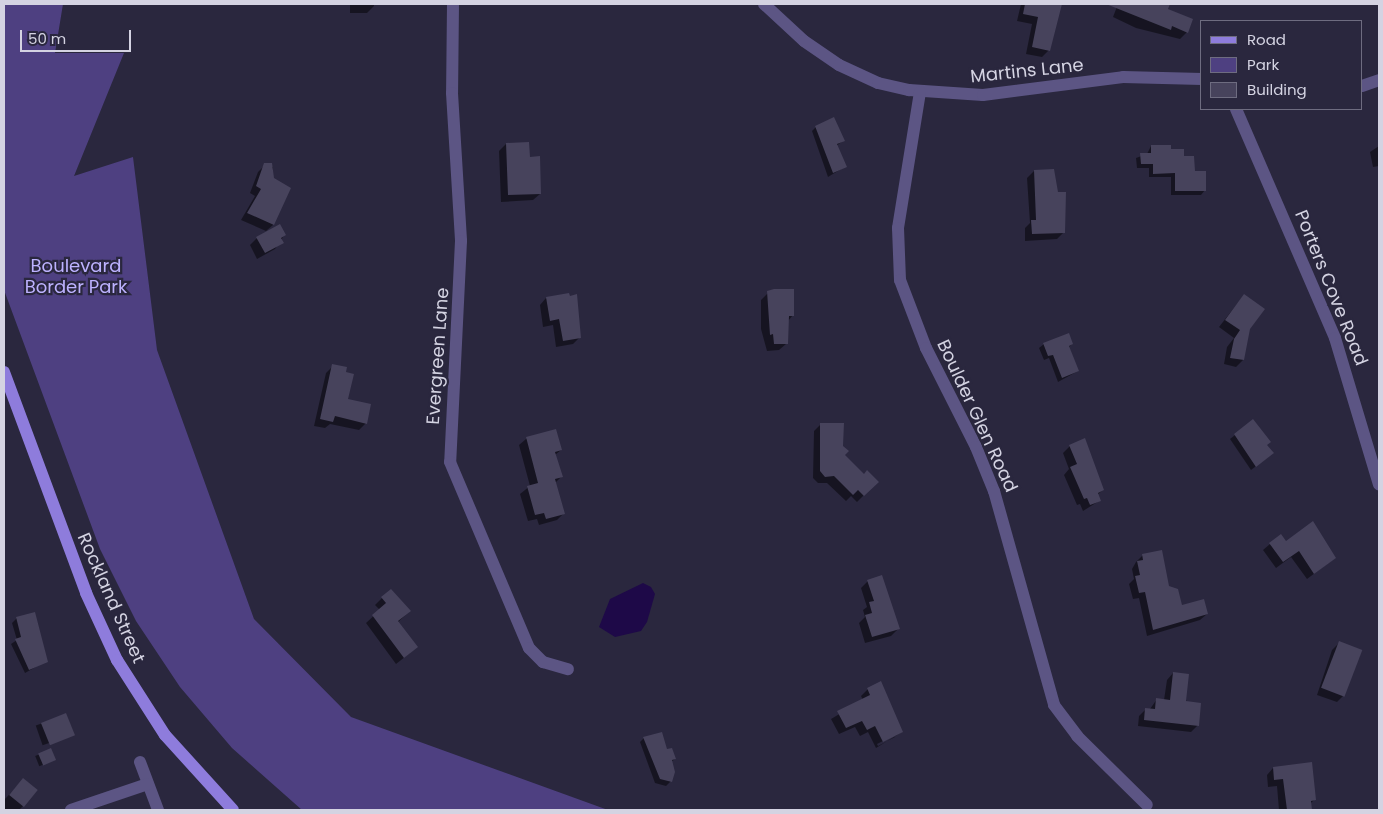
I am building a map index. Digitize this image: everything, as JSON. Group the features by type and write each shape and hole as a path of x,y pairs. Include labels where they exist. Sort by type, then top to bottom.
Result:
{"main road":[{"name":"Rockland Street","path":"4,372 105,637 147,711 213,791 233,810"},
{"path":"213,791 217,810"}],"street":[{"name":"Evergreen Lane","path":"452,4 452,93 461,260 450,462 529,648 543,662 568,669"},
{"name":"Martins Lane","path":"764,4 804,41 839,65 878,82 920,92 1002,94 1140,76 1200,79"},
{"path":"1363,86 1379,80"},
{"name":"Boulder Glen Road","path":"920,92 896,242 903,288 926,348 976,447 994,491 1054,705 1077,736 1148,805"},
{"name":"Porters Cove Road","path":"1236,110 1335,338 1379,485"},
{"path":"140,762 158,810"},
{"path":"71,810 148,784"}],"green space":[{"name":"Boulevard Border Park","path":"4,4 63,4 55,53 124,53 74,176 133,157 157,350 254,619 351,717 608,810 302,810 232,748 180,687 136,621 100,549 4,290"}],"shaded area":[{"path":"643,583 651,587 655,594 647,622 641,631 615,637 599,627 610,599"}],"building":[{"path":"1025,4 1062,4 1050,51 1032,47 1038,17 1023,14"},
{"path":"1106,4 1170,4 1168,9 1193,19 1188,33 1172,26 1171,30"},
{"path":"834,117 845,141 837,144 847,167 833,173 815,126"},
{"path":"529,142 530,157 540,156 541,194 508,195 506,143"},
{"path":"1151,145 1171,145 1171,149 1184,149 1184,156 1194,156 1195,171 1206,171 1206,191 1175,191 1175,173 1153,174 1153,164 1141,164 1140,153 1151,153"},
{"path":"264,163 272,163 274,178 291,188 274,225 247,213 261,189 256,186"},
{"path":"1054,169 1058,192 1066,192 1065,233 1032,234 1031,220 1036,220 1034,170"},
{"path":"280,224 286,235 281,238 284,243 265,253 256,237"},
{"path":"794,289 794,316 789,316 788,344 774,344 773,334 770,335 767,291"},
{"path":"569,293 570,296 577,294 581,338 563,341 559,319 550,321 546,297"},
{"path":"1244,294 1265,309 1250,329 1244,360 1230,358 1234,339 1240,330 1225,320"},
{"path":"1069,333 1073,344 1069,346 1079,371 1062,378 1053,355 1048,356 1043,343"},
{"path":"332,364 347,367 346,372 354,374 348,399 371,404 367,424 335,416 333,422 320,419"},
{"path":"1253,419 1271,442 1267,445 1274,453 1256,467 1234,434"},
{"path":"820,423 844,423 843,446 849,451 845,455 864,474 867,470 879,482 864,496 858,490 853,495 834,476 825,477 820,471"},
{"path":"556,429 562,450 555,452 563,477 555,479 565,514 546,519 544,513 535,515 527,486 538,483 526,437"},
{"path":"1085,438 1104,490 1098,493 1101,501 1090,505 1087,498 1084,499 1070,467 1077,464 1069,445"},
{"path":"1313,521 1336,558 1314,574 1299,551 1283,562 1269,543 1281,534 1286,541"},
{"path":"1162,550 1169,586 1178,589 1182,605 1204,599 1208,614 1153,630 1145,592 1139,593 1135,576 1140,575 1137,561 1143,560 1142,554"},
{"path":"882,575 900,629 872,637 865,615 872,613 869,602 874,601 867,580"},
{"path":"391,589 411,611 398,621 418,647 404,658 372,615 386,603 381,597"},
{"path":"35,612 48,662 29,670 15,639 21,637 16,617"},
{"path":"1339,641 1362,650 1344,697 1321,688"},
{"path":"1173,672 1189,674 1186,701 1201,703 1199,726 1144,720 1145,708 1155,709 1156,698 1170,700"},
{"path":"881,681 903,732 883,742 875,726 867,730 862,721 846,728 837,711 870,695 867,688"},
{"path":"66,713 75,735 50,745 41,723"},
{"path":"662,732 667,749 672,748 676,759 672,760 675,772 672,782 660,779 643,737"},
{"path":"51,748 56,760 43,765 38,753"},
{"path":"1312,762 1316,800 1311,801 1312,810 1287,810 1283,779 1274,780 1273,767"},
{"path":"23,778 38,790 24,807 9,795"}]}
